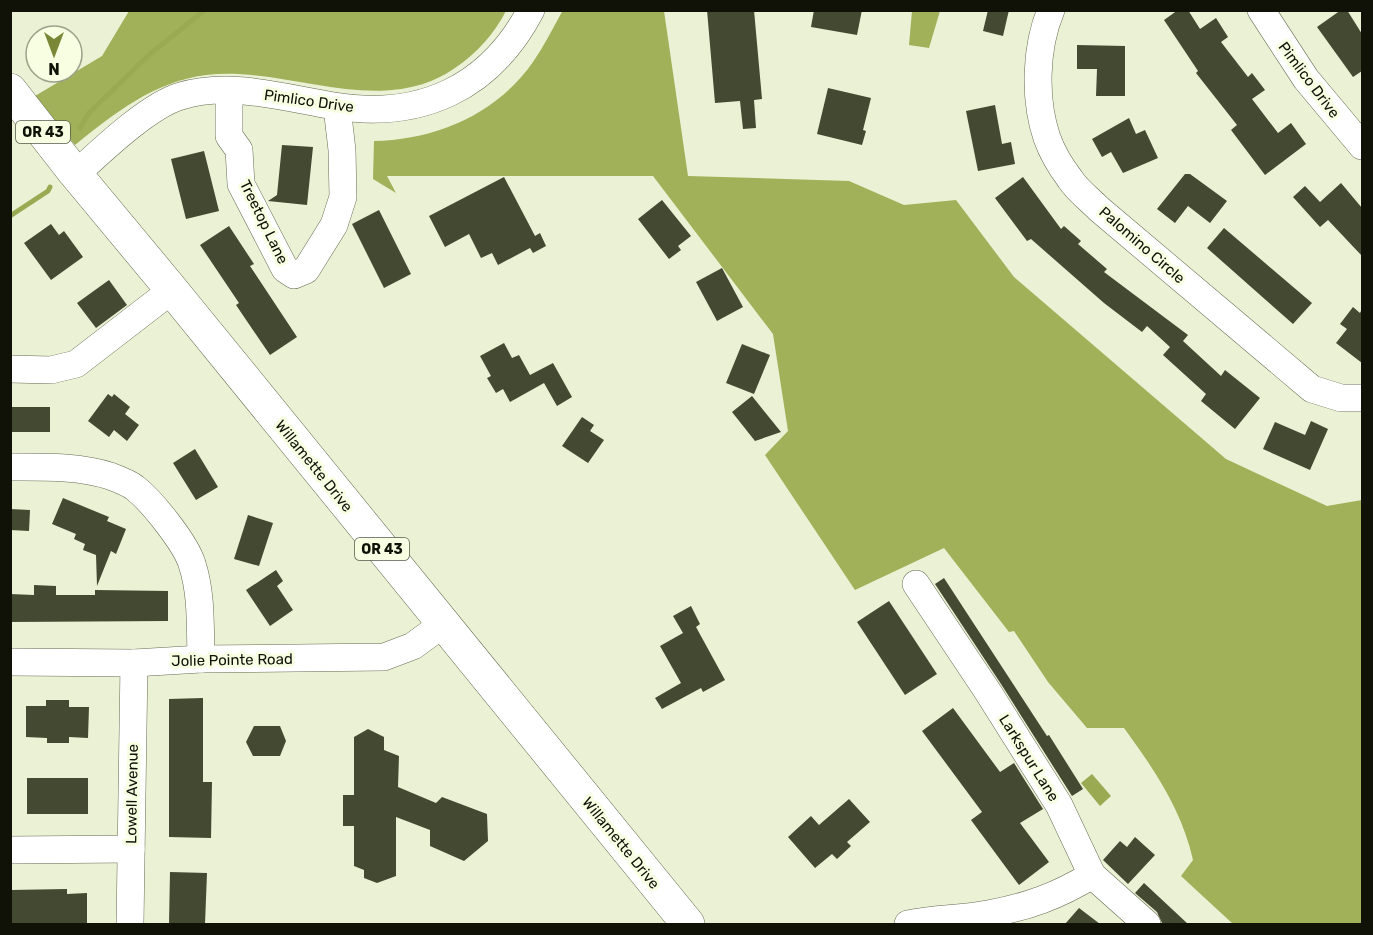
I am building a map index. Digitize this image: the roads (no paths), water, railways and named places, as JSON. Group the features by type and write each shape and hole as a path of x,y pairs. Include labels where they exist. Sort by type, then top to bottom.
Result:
{"main road":[{"name":"Willamette Drive","path":"10,90 688,924"}],"street":[{"name":"Pimlico Drive","path":"76,174 125,132 163,104 180,96 229,91 361,108 400,106 435,99 465,85 489,68 503,54 531,10"},
{"name":"Palomino Circle","path":"1052,10 1042,35 1038,81 1042,120 1048,140 1071,181 1108,216 1312,389 1341,398 1362,398"},
{"name":"Pimlico Drive","path":"1261,10 1306,79 1362,146"},
{"name":"Treetop Lane","path":"229,91 230,136 239,150 242,184 285,269 294,275 306,270 334,225 343,197 342,150 337,106"},
{"path":"10,369 51,370 76,363 172,290"},
{"path":"10,467 80,470 101,474 134,487 153,506 192,562 199,593 201,659"},
{"name":"Larkspur Lane","path":"916,584 1059,805 1092,875 1147,924"},
{"name":"Jolie Pointe Road","path":"10,662 134,663 201,659 384,657 413,646 443,624"},
{"name":"Lowell Avenue","path":"130,924 134,663"},
{"path":"10,850 131,849"},
{"path":"908,924 989,920 1067,891 1092,875"}],"waterway":[{"path":"80,128 89,113 150,54 205,10"},
{"path":"10,216 48,191 50,187"}]}
